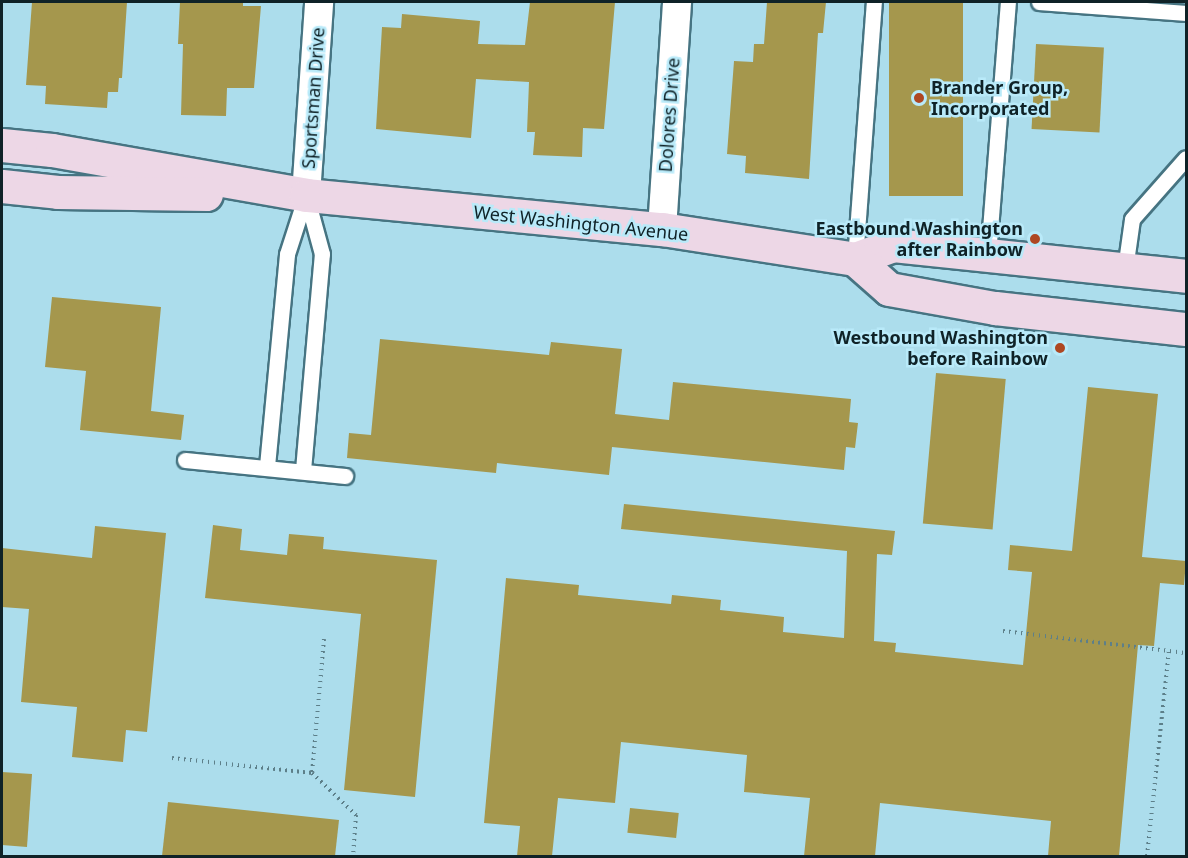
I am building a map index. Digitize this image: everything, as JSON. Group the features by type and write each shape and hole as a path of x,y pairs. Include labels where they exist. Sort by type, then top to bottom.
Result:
{"main road":[{"name":"West Washington Avenue","path":"2,145 52,150 306,195 662,229 855,259 893,245 1186,276"},
{"name":"West Washington Avenue","path":"2,186 58,192 306,195"},
{"path":"855,259 889,289 995,308 1186,329"}],"street":[{"name":"Sportsman Drive","path":"306,195 319,2"},
{"name":"Dolores Drive","path":"662,229 677,2"}],"lane":[{"path":"855,259 874,2"},
{"path":"988,255 1008,2"},
{"path":"1040,2 1186,13"},
{"path":"1125,269 1132,219 1186,158"},
{"path":"267,466 286,255 306,195"},
{"path":"303,470 322,254 306,195"},
{"path":"185,460 267,466 345,476"}],"path":[{"path":"1003,632 1186,653"},
{"path":"312,773 324,639"},
{"path":"1147,856 1169,651"},
{"path":"172,758 312,773 356,815 352,856"}],"building":[{"path":"32,2 127,2 122,78 119,78 118,92 108,92 107,108 45,104 46,86 26,85"},
{"path":"180,2 243,2 243,6 261,6 254,88 227,88 226,116 181,115 183,44 178,44"},
{"path":"530,2 615,2 604,129 583,128 582,157 533,155 535,132 527,132 529,82 476,79 471,138 376,129 382,27 401,28 402,14 480,21 478,44 525,45"},
{"path":"767,2 826,2 823,33 818,33 809,179 745,173 746,156 727,154 734,61 753,62 754,44 764,44"},
{"name":"Brander Group, Incorporated","path":"889,2 963,2 963,196 889,196"},
{"path":"1036,44 1104,48 1099,132 1032,129"},
{"path":"52,297 161,307 151,411 184,415 181,440 80,430 86,371 45,367"},
{"path":"380,339 549,355 551,342 622,349 615,414 669,420 673,382 851,399 849,422 858,423 855,448 846,447 844,470 612,447 609,475 497,463 496,473 347,458 349,433 371,435"},
{"path":"936,373 1006,379 993,530 923,523"},
{"path":"1088,387 1158,394 1142,557 1186,561 1184,585 1160,583 1154,646 1138,645 1119,856 1048,856 1051,821 880,803 875,856 804,856 810,798 744,792 747,755 621,742 615,803 558,798 552,856 517,856 520,826 484,823 506,578 579,585 578,595 671,604 672,595 721,600 720,610 784,617 783,632 844,638 847,551 621,529 624,504 895,531 892,555 877,554 874,641 896,643 895,652 1023,665 1032,572 1008,570 1010,545 1072,551"},
{"path":"213,525 242,529 240,550 287,555 289,534 324,537 323,549 437,560 415,797 344,790 361,614 205,598"},
{"path":"95,526 166,533 147,732 126,730 123,762 72,757 77,707 21,702 29,609 2,607 2,548 92,558"},
{"path":"2,772 32,774 27,847 2,845"},
{"path":"168,802 339,820 335,856 162,856"},
{"path":"630,808 679,813 676,838 627,833"}],"place":[{"name":"Brander Group, Incorporated","path":"919,98"},
{"name":"Eastbound Washington after Rainbow","path":"1035,239"},
{"name":"Westbound Washington before Rainbow","path":"1060,348"}]}
